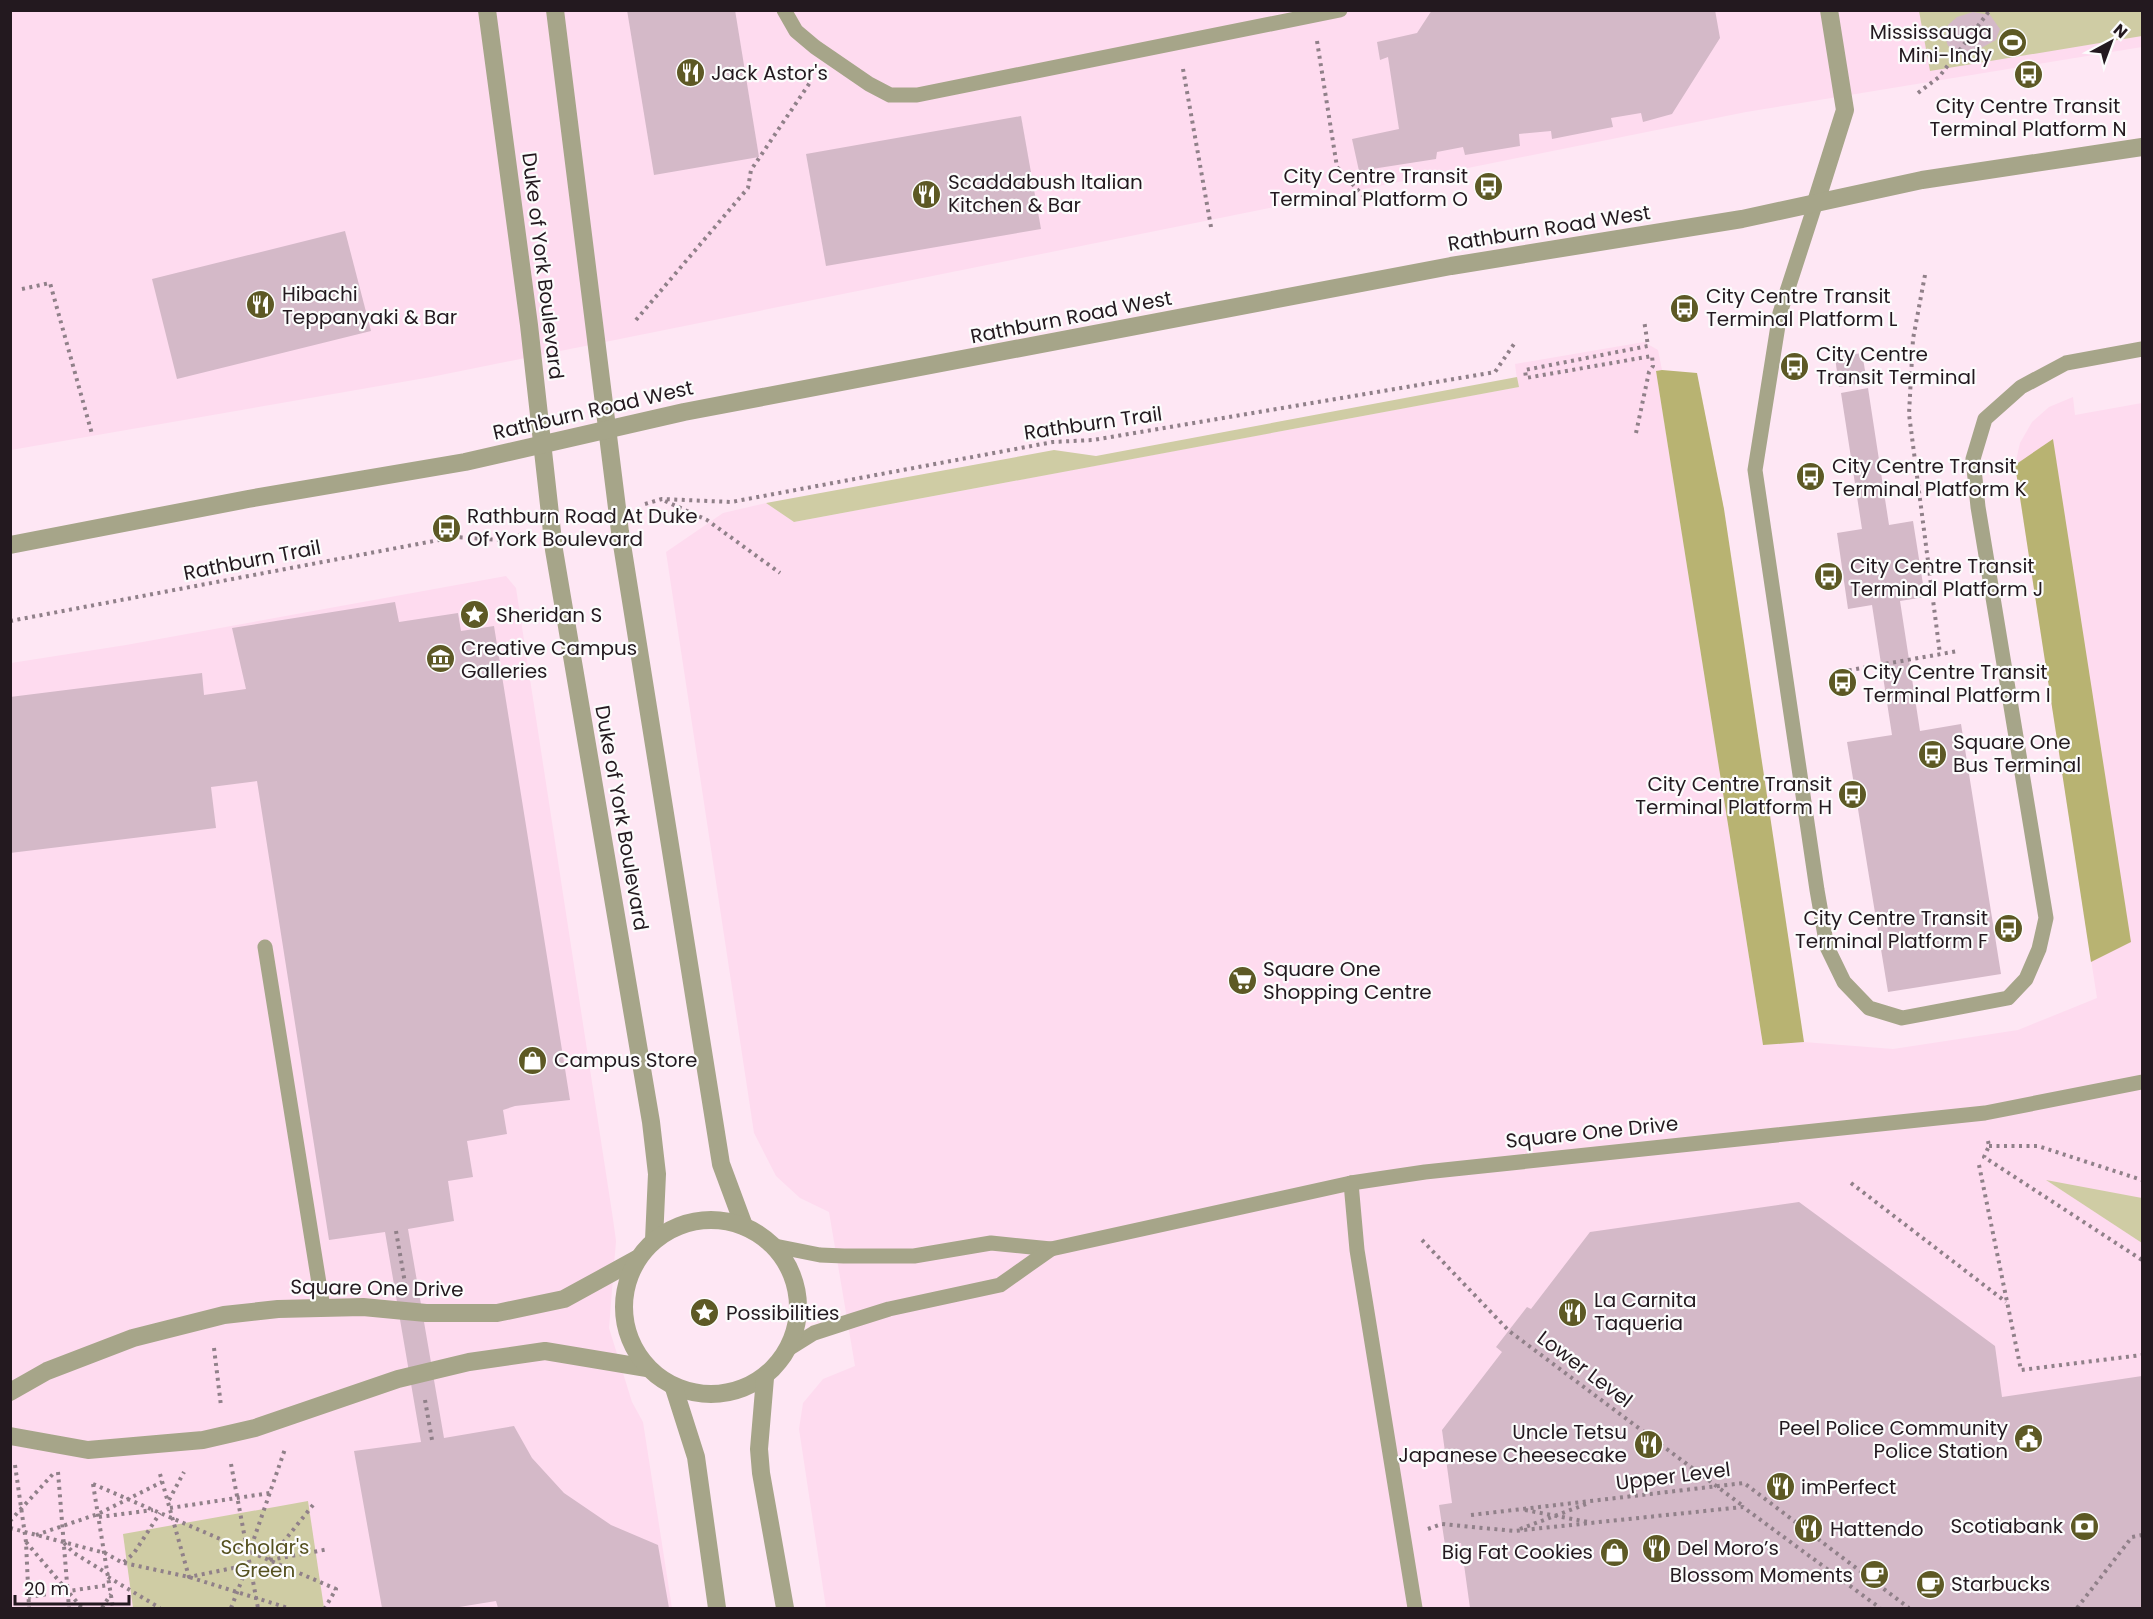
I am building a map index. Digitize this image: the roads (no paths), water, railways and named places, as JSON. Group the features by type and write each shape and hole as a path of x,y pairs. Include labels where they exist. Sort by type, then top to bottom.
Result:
{"street":[{"name":"Duke of York Boulevard","path":"487,10 529,325 554,550 651,1122 657,1174 654,1240"},
{"path":"555,10 620,532 721,1164 744,1226"},
{"path":"1816,202 1845,110 1829,10"},
{"name":"Rathburn Road West","path":"10,545 248,499 465,462 684,412 1452,267 1742,219 1922,180 2142,147"},
{"path":"713,1219 744,1226 760,1234 775,1246 790,1269 799,1294 799,1322 790,1348 765,1378 737,1392 705,1396 674,1388 647,1368 631,1344 623,1315 626,1286 637,1259 654,1240 682,1224 713,1219"},
{"name":"Square One Drive","path":"10,1392 46,1371 133,1338 224,1315 278,1309 363,1307 426,1313 497,1313 564,1299 637,1259"},
{"path":"10,1436 88,1450 203,1440 255,1428 398,1379 480,1360 545,1351 647,1368"},
{"path":"765,1378 759,1449 785,1608"},
{"path":"674,1388 696,1457 717,1608"}],"lane":[{"path":"784,10 796,30 815,47 869,84 890,95 916,95 1340,10"},
{"path":"1816,202 1780,313 1755,470 1827,946 1844,982 1869,1008 1902,1018 2008,998 2026,978 2039,949 2046,918 1978,507 1973,459 1985,419 2020,387 2066,363 2142,349"},
{"path":"265,947 323,1308"},
{"name":"Square One Drive","path":"775,1246 820,1255 844,1257 914,1256 991,1243 1051,1250 1350,1183 1437,1171 1985,1113 2142,1082"},
{"path":"1350,1183 1357,1250 1415,1608"},
{"name":"Square One Drive","path":"790,1348 814,1333 889,1309 1000,1285 1051,1250"}],"place":[{"name":"Mississauga Mini-Indy","path":"2013,43"},
{"name":"Jack Astor's","path":"690,73"},
{"name":"City Centre Transit Terminal Platform N","path":"2028,75"},
{"name":"City Centre Transit Terminal Platform O","path":"1489,187"},
{"name":"Scaddabush Italian Kitchen & Bar","path":"927,194"},
{"name":"Hibachi Teppanyaki & Bar","path":"261,305"},
{"name":"City Centre Transit Terminal Platform L","path":"1685,308"},
{"name":"City Centre Transit Terminal","path":"1795,366"},
{"name":"City Centre Transit Terminal Platform K","path":"1811,477"},
{"name":"Rathburn Road At Duke Of York Boulevard","path":"446,528"},
{"name":"City Centre Transit Terminal Platform J","path":"1829,577"},
{"name":"Sheridan S","path":"475,615"},
{"name":"Creative Campus Galleries","path":"440,659"},
{"name":"City Centre Transit Terminal Platform I","path":"1842,683"},
{"name":"Square One Bus Terminal","path":"1932,754"},
{"name":"City Centre Transit Terminal Platform H","path":"1853,795"},
{"name":"City Centre Transit Terminal Platform F","path":"2009,929"},
{"name":"Square One Shopping Centre","path":"1242,980"},
{"name":"Campus Store","path":"533,1060"},
{"name":"La Carnita Taqueria","path":"1573,1312"},
{"name":"Possibilities","path":"705,1313"},
{"name":"Peel Police Community Police Station","path":"2029,1439"},
{"name":"Uncle Tetsu Japanese Cheesecake","path":"1648,1444"},
{"name":"imPerfect","path":"1780,1487"},
{"name":"Scotiabank","path":"2084,1526"},
{"name":"Hattendo","path":"1809,1529"},
{"name":"Del Moro’s","path":"1656,1548"},
{"name":"Big Fat Cookies","path":"1614,1552"},
{"name":"Blossom Moments","path":"1874,1575"},
{"name":"Starbucks","path":"1930,1584"}],"park label":[{"name":"Scholar's Green","path":"265,1558"}]}
